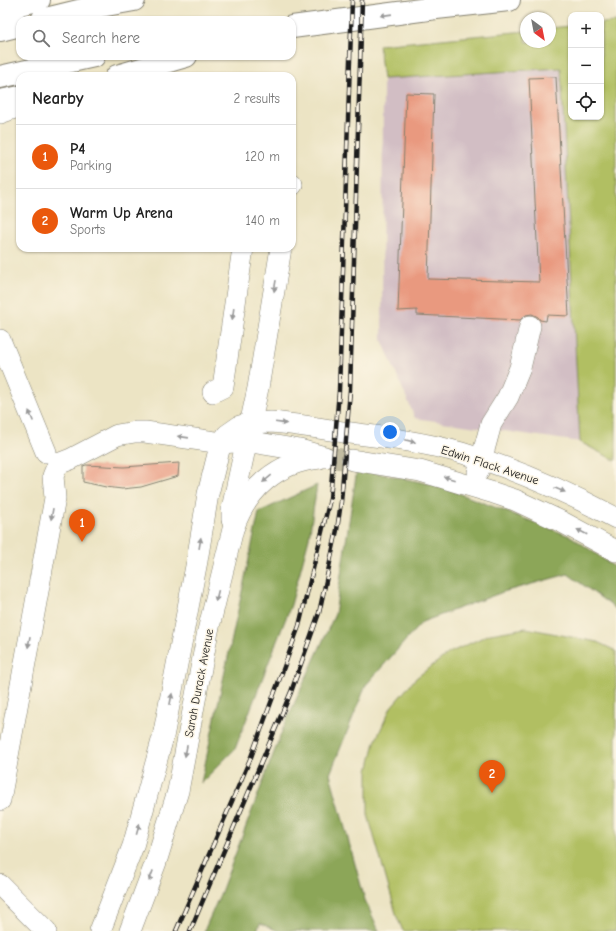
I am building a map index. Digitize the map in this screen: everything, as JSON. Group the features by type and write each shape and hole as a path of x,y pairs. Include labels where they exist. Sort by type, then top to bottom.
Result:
{"highway":[{"path":"0,8 39,0"},
{"path":"58,16 95,7 134,0"},
{"path":"296,26 509,0"},
{"path":"0,30 16,26"},
{"path":"22,72 76,60"},
{"path":"131,72 172,60"},
{"path":"0,77 16,73"},
{"path":"0,101 16,98"}],"street":[{"path":"0,113 16,107"},
{"path":"213,392 223,387 242,252"},
{"path":"233,529 232,509 258,388 280,252"},
{"path":"474,486 491,424 508,397 520,368 530,326"},
{"path":"0,340 46,452"},
{"name":"Edwin Flack Avenue","path":"222,443 232,431 248,432 262,421 280,422 403,440 462,453 523,474 573,495 616,518"},
{"path":"0,800 55,498 53,476 58,464 71,459 117,435 134,432 145,432 222,443"},
{"name":"Sarah Durack Avenue","path":"130,931 156,862 178,791 208,632 237,517 262,482 283,468 301,460 325,457 248,432"},
{"name":"Sarah Durack Avenue","path":"100,931 133,846 163,737 208,494 215,463 222,443"},
{"name":"Edwin Flack Avenue","path":"352,460 420,471 474,486 515,500 562,522 616,551"},
{"path":"0,886 46,931"}],"shaded area":[{"path":"561,68 580,442 415,418 382,340 383,79"}],"green space":[{"path":"616,22 616,461 580,442 561,68 383,79 379,45 520,32 520,48 556,48 556,27 568,26 568,120 604,120 604,23"},
{"path":"357,469 440,486 572,537 616,568 616,609 568,574 503,592 422,622 366,685 330,774 365,900 379,931 278,931 260,923 257,931 204,931 221,892 284,726 335,614"},
{"path":"317,485 309,538 291,605 235,749 201,783 259,512"},
{"path":"526,628 597,642 616,651 616,931 403,931 397,917 368,815 368,771 375,742 391,707 416,678 449,653 490,634"}],"building":[{"path":"556,77 569,316 547,315 546,321 540,320 532,314 526,315 520,320 417,315 417,310 398,311 406,93 434,94 428,279 539,282 529,78"},
{"path":"179,463 178,476 141,487 122,489 83,482 83,466 86,465 124,467"}],"tunnel":[{"path":"325,457 352,460"}],"railway":[{"path":"176,931 251,757 299,626 330,499 339,391 352,0"},
{"path":"190,931 291,692 319,613 337,530 341,502 350,390 362,0"}],"place":[{"name":"P4","path":"82,542"},
{"name":"Warm Up Arena","path":"492,793"}]}
